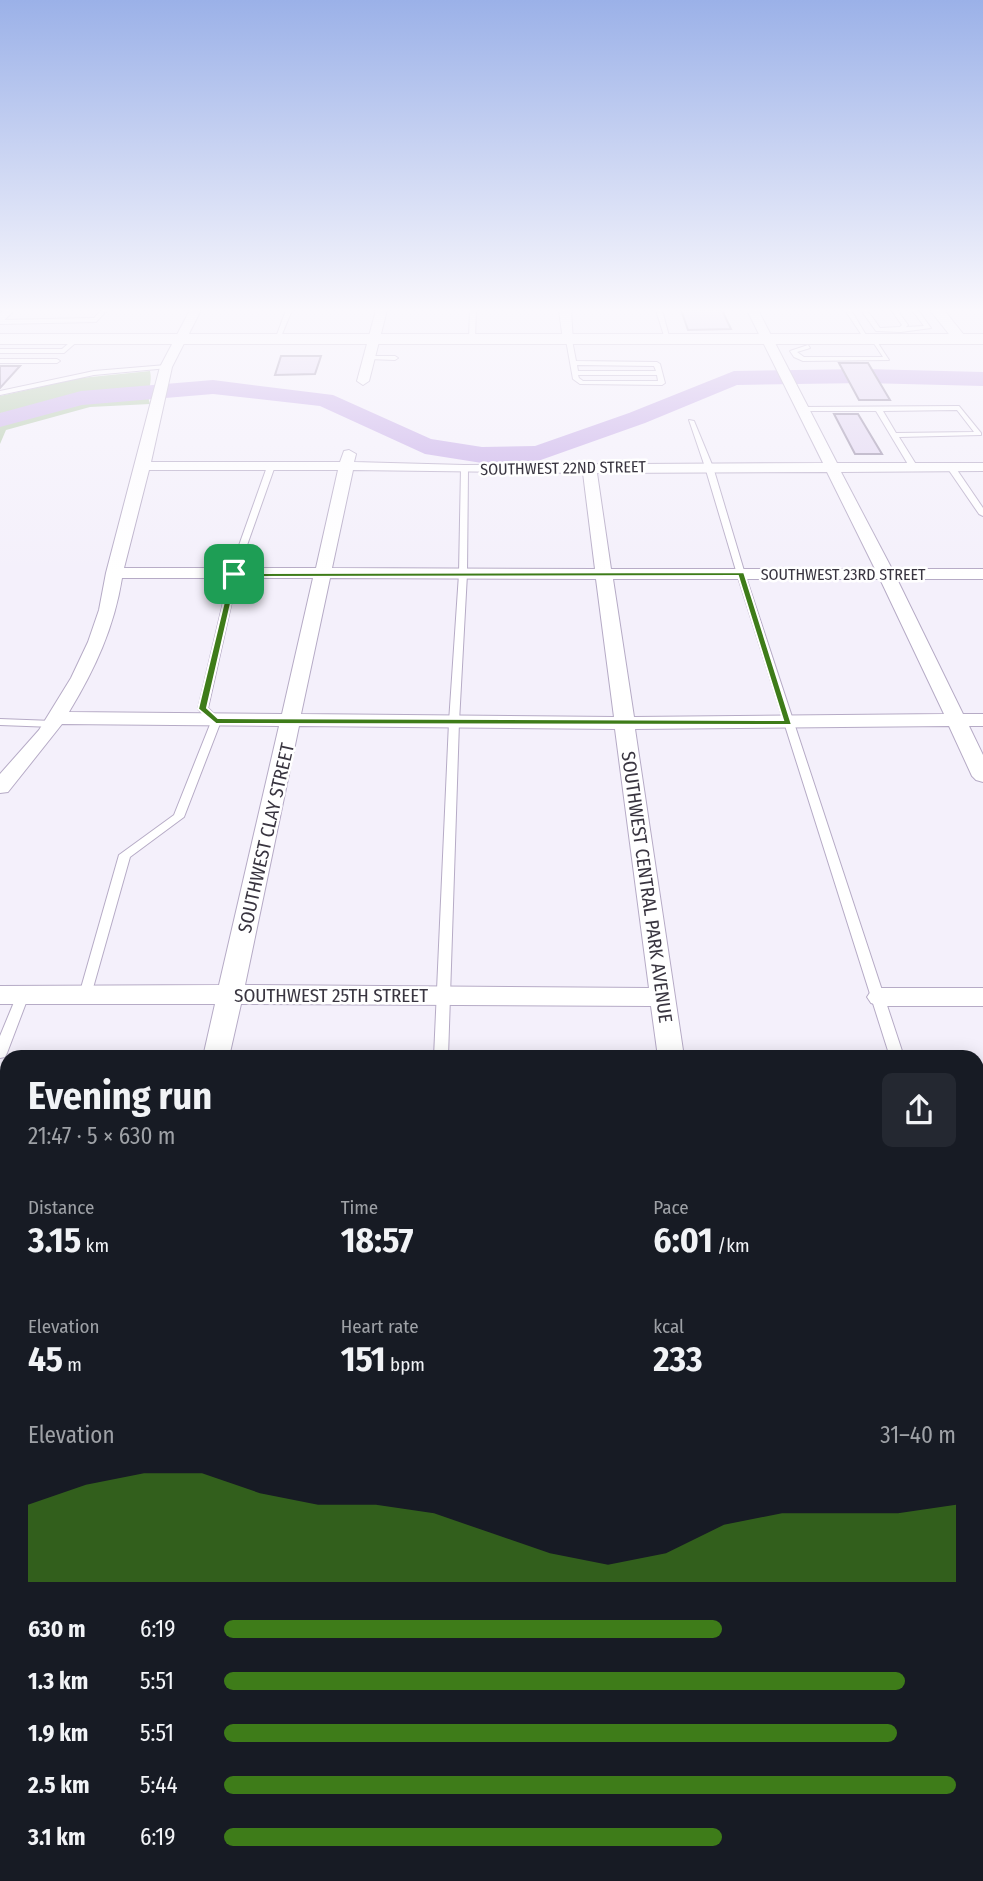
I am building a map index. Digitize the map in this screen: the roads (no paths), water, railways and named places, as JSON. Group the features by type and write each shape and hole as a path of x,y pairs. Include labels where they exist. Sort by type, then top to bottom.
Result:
{"street":[{"path":"0,787 36,748 55,721 97,642 108,610 114,573 160,398"},
{"path":"796,398 886,574 983,776"},
{"name":"SOUTHWEST 22ND STREET","path":"143,466 271,466 347,460 464,469 983,467"},
{"name":"SOUTHWEST CLAY STREET","path":"218,1050 292,722 347,460"},
{"name":"SOUTHWEST CENTRAL PARK AVENUE","path":"589,467 670,1050"},
{"name":"SOUTHWEST 23RD STREET","path":"114,573 983,574"},
{"path":"55,721 789,723 983,720"},
{"name":"SOUTHWEST 25TH STREET","path":"11,995 663,997"},
{"path":"880,998 983,997"}],"lane":[{"path":"878,408 913,466"},
{"path":"802,409 960,408 979,434 894,435"},
{"path":"691,421 709,467 895,1050"},
{"path":"86,995 125,855 179,817 216,721 202,709 234,574 271,466"},
{"path":"950,466 983,514"},
{"path":"441,1050 454,722 463,574 464,469"},
{"path":"0,722 55,721"},
{"path":"1,1050 11,995"}],"waterway":[{"path":"0,420 84,398"},
{"path":"306,398 325,400 425,446 482,455 538,453 686,398"}]}
